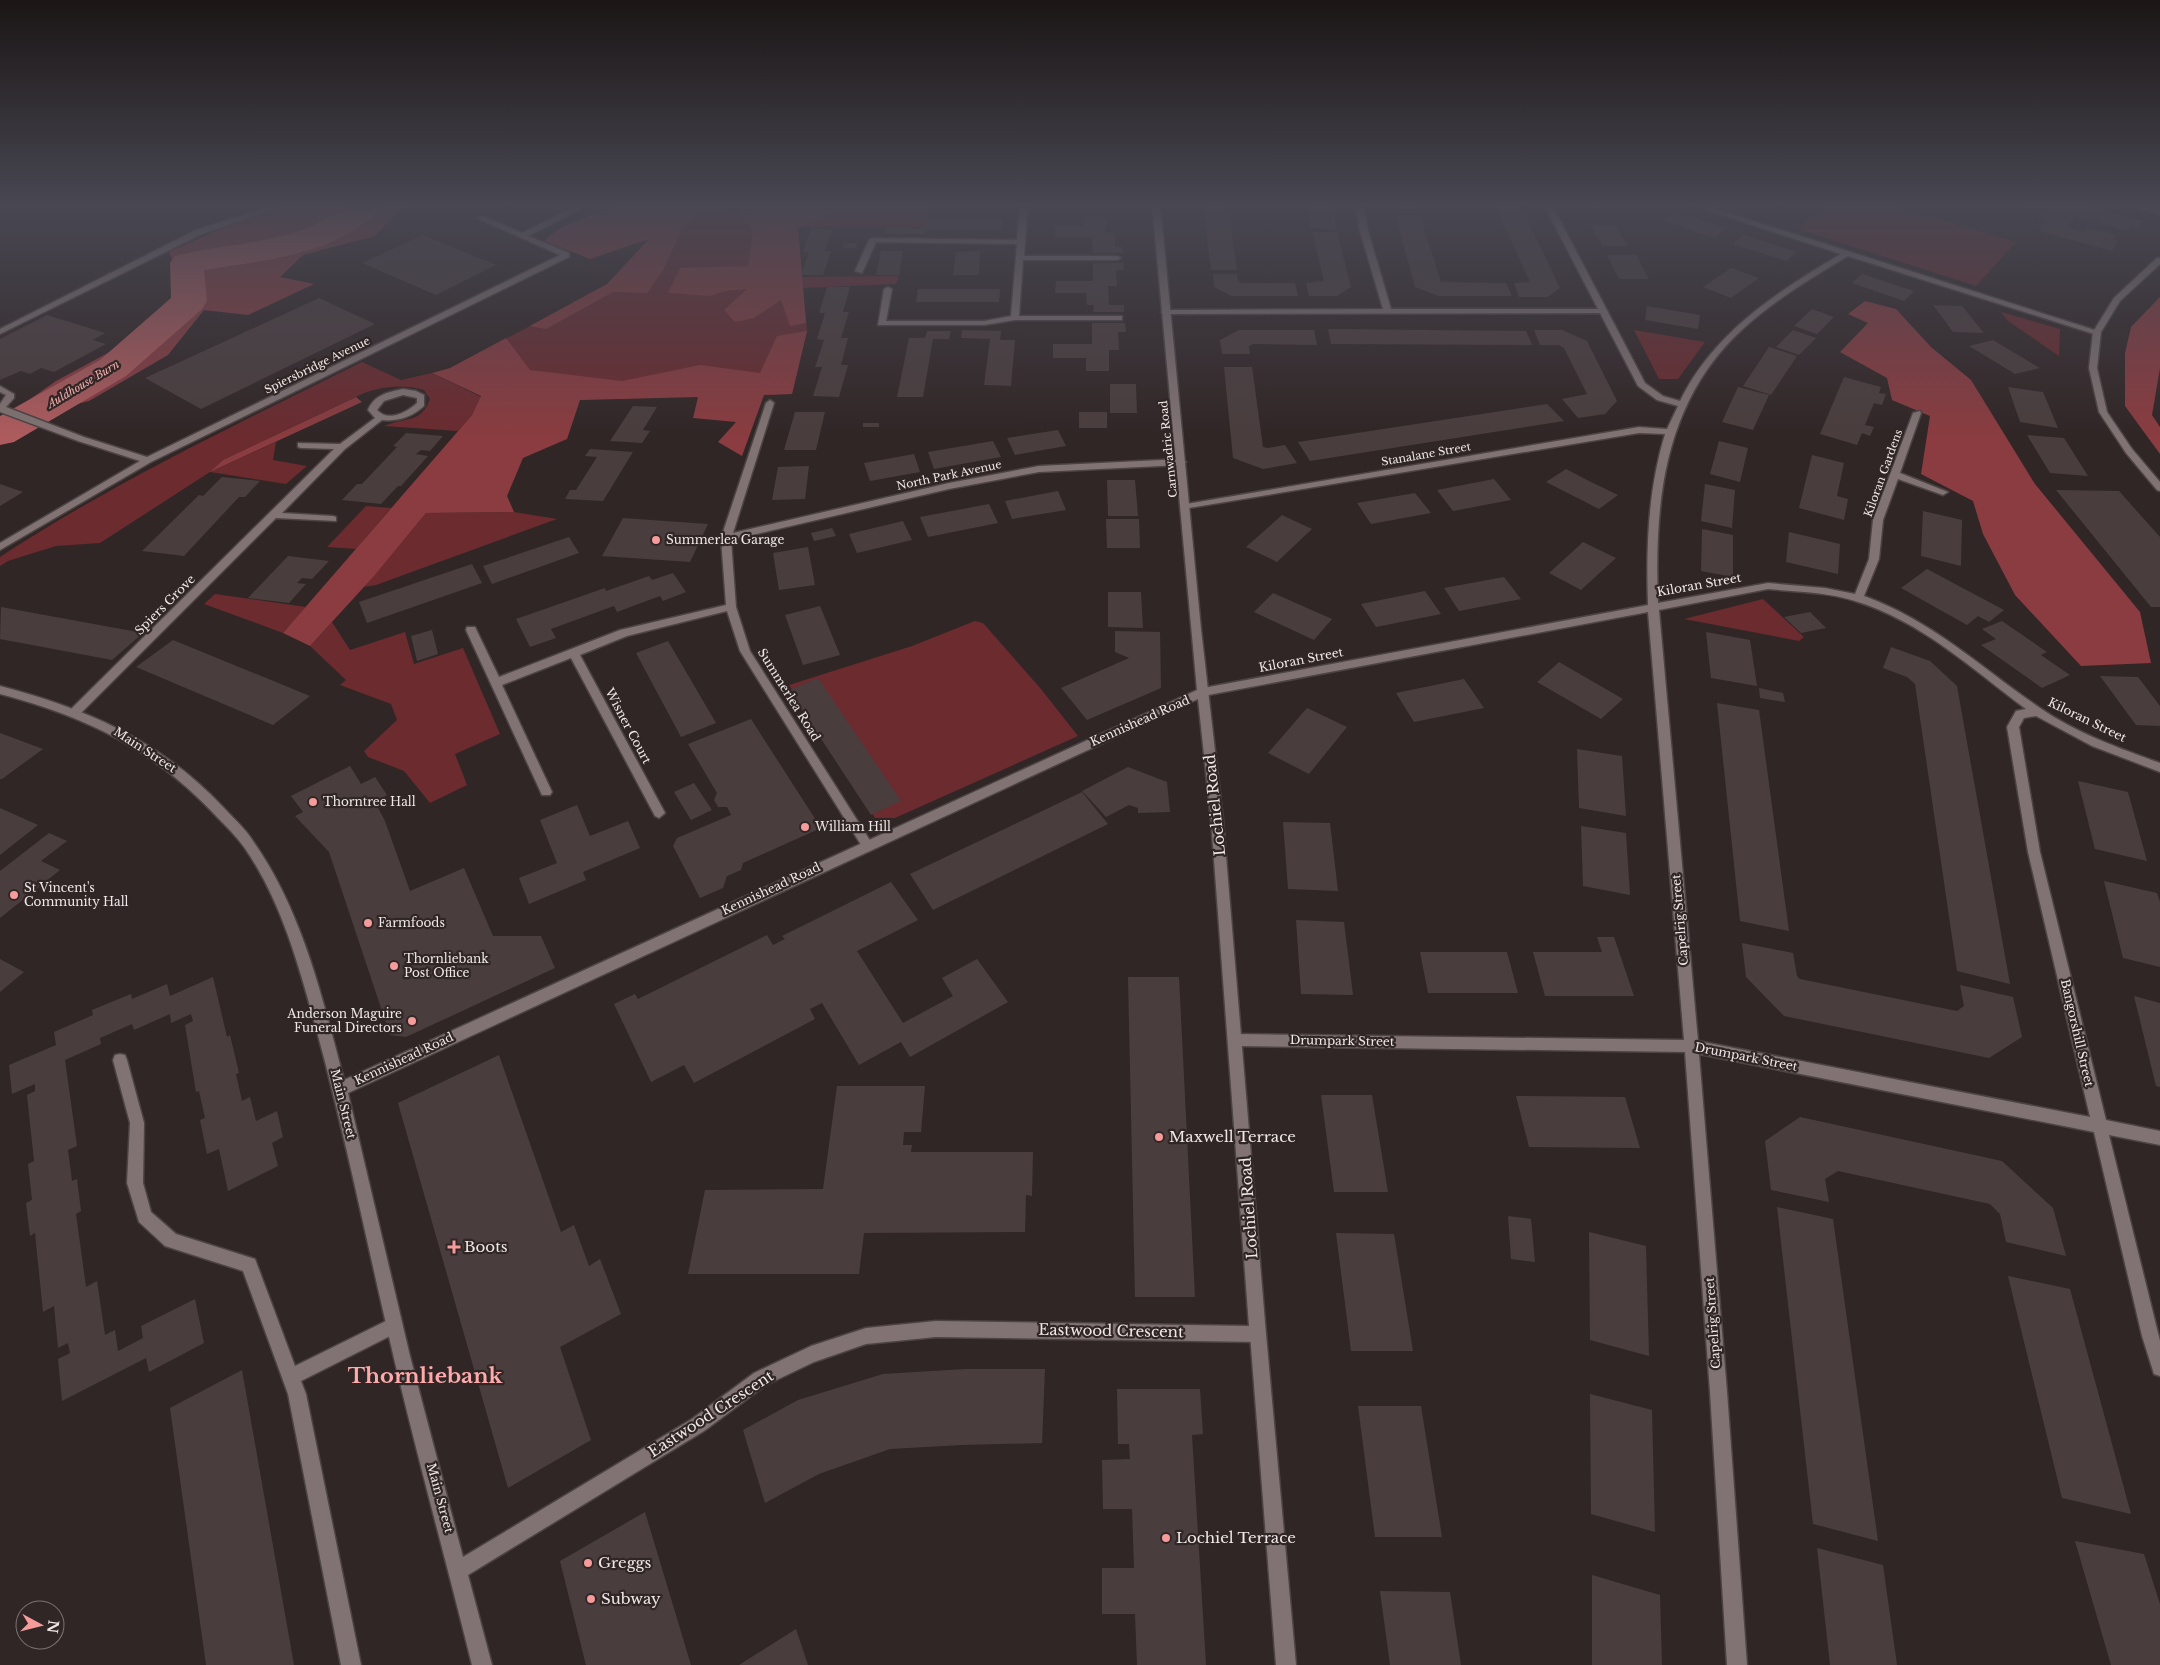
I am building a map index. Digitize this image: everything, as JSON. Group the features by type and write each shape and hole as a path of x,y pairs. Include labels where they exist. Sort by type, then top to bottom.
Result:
{"street":[{"path":"0,332 100,281"},
{"name":"Spiersbridge Avenue","path":"0,547 148,460 514,281"},
{"path":"1015,318 1018,281"},
{"name":"Carnwadric Road","path":"1162,281 1203,692"},
{"path":"1379,281 1388,311"},
{"path":"1587,281 1641,384 1660,398 1682,404"},
{"name":"Capelrig Street","path":"1737,1665 1692,1046 1652,607 1656,494 1670,432 1682,404 1721,343 1748,318 1801,281"},
{"path":"1932,281 2097,332"},
{"path":"2138,281 2117,300 2097,332 2093,368 2103,412 2129,451 2160,488"},
{"path":"888,289 881,323 984,323 1015,318 1119,318"},
{"path":"1165,312 1603,311"},
{"path":"0,389 10,394 7,403 0,409"},
{"path":"403,392 413,393 421,397 421,404 410,413 397,417 380,417 372,410 373,405 389,395 403,392"},
{"name":"Summerlea Road","path":"770,403 737,499 726,538 731,607 745,651 867,845"},
{"path":"0,409 148,460"},
{"name":"Kiloran Gardens","path":"1858,598 1874,559 1878,520 1896,475 1917,413"},
{"name":"Spiers Grove","path":"74,713 342,448 380,417"},
{"name":"Stanalane Street","path":"1186,507 1639,430 1670,432"},
{"path":"301,445 342,448"},
{"name":"North Park Avenue","path":"726,538 949,486 1039,469 1181,462"},
{"path":"1896,475 1943,492"},
{"path":"274,515 333,520"},
{"name":"Kiloran Street","path":"1203,692 1768,586 1810,589 1858,598 1920,626 1947,643 2038,712 2095,742 2160,768"},
{"path":"495,683 624,633 731,607"},
{"path":"471,630 546,792"},
{"name":"Wisner Court","path":"574,653 659,813"},
{"name":"Main Street","path":"0,690 74,713 123,734 181,773 203,793 250,846 282,904 299,944 340,1089 394,1325 459,1570 482,1665"},
{"name":"Kennishead Road","path":"340,1089 1203,692"},
{"name":"Lochiel Road","path":"1203,692 1236,1040 1258,1334 1286,1665"},
{"name":"Bangorshill Street","path":"2038,712 2020,714 2013,727 2034,852 2150,1336 2160,1368"},
{"name":"Drumpark Street","path":"1236,1040 1692,1046 2160,1138"},
{"path":"120,1060 137,1123 135,1184 146,1217 171,1240 249,1265 270,1319 297,1394 351,1665"},
{"path":"290,1376 394,1325"},
{"name":"Eastwood Crescent","path":"459,1570 698,1425 760,1379 811,1354 866,1336 936,1329 1258,1334"}],"shaded area":[{"path":"180,281 298,281 314,284 248,315 204,310 168,355 89,401 48,411 26,402 56,381 150,330 184,290"},
{"path":"610,281 656,281 647,293 613,292 546,329 530,326"},
{"path":"611,281 897,281 896,284 803,288 807,331 792,394 525,401 450,369"},
{"path":"674,281 802,281 806,323 790,326 781,300 754,318 735,322 724,310 747,289 726,291 710,296 668,293"},
{"path":"1959,281 1981,281 1976,286"},
{"path":"2160,297 2160,368 2152,415 2160,427 2160,454 2125,406 2125,353 2131,327"},
{"path":"1865,301 1896,309 1931,347 1971,380 2035,484 2140,612 2151,663 2081,666 2015,595 1983,534 1973,501 1921,474 1930,416 1892,400 1887,378 1840,352 1868,323 1848,314"},
{"path":"2001,312 2060,329 2059,356 2008,321"},
{"path":"1634,330 1705,342 1678,379 1659,379"},
{"path":"807,331 792,394 764,395 742,456 718,442 736,422 693,418 698,397 580,400 567,439 523,458 507,496 514,512 426,513 374,576 310,646 283,633 472,415 481,396 432,373 450,368 506,338 530,370 622,381 700,365 760,373 777,336"},
{"path":"362,362 401,380 432,373 481,397 472,415 458,431 384,426 412,418 422,412 430,399 424,390 394,387 364,393 223,460 212,471 276,442 273,460 307,466 286,484 210,472 100,543 56,546 8,561 0,566 0,557 87,503 178,454"},
{"path":"356,397 362,402 210,472 223,460"},
{"path":"366,506 391,508 356,549 327,547"},
{"path":"514,512 557,519 376,585 364,587 426,513"},
{"path":"215,594 306,607 283,633 204,604"},
{"path":"1763,599 1804,637 1799,641 1684,619"},
{"path":"975,621 983,623 1041,689 1078,736 895,818 875,818 789,685 912,646"},
{"path":"332,622 350,650 405,632 414,664 463,648 500,734 455,754 467,785 430,803 404,771 368,757 364,751 397,720 391,704 340,685 346,680 310,646"}],"building":[{"path":"403,281 465,281 436,295"},
{"path":"1056,281 1117,281 1117,286 1108,286 1109,305 1124,305 1124,312 1093,312 1094,305 1087,305 1086,293 1055,293"},
{"path":"1214,281 1295,283 1298,296 1232,296 1214,287"},
{"path":"1349,281 1351,287 1337,296 1309,296 1306,283"},
{"path":"1413,281 1506,283 1512,296 1439,296 1415,287"},
{"path":"1556,281 1560,288 1548,297 1519,297 1514,283"},
{"path":"1712,281 1755,281 1731,298 1703,287"},
{"path":"1855,281 1882,281 1914,291 1904,301 1852,283"},
{"path":"827,287 850,287 843,312 849,312 841,338 848,338 841,365 848,365 839,397 813,396 822,367 815,367 824,340 817,339 825,313 819,313"},
{"path":"918,289 1000,289 999,302 916,302"},
{"path":"319,298 375,324 201,409 145,378"},
{"path":"1933,305 1962,306 1984,333 1953,332"},
{"path":"1647,306 1700,315 1698,329 1645,320"},
{"path":"1812,309 1834,317 1817,334 1794,326"},
{"path":"47,315 105,333 93,340 106,344 54,372 41,368 30,374 21,371 0,380 0,339"},
{"path":"1092,323 1125,323 1126,332 1118,332 1119,350 1109,350 1109,371 1086,371 1086,358 1053,358 1053,344 1092,344"},
{"path":"1328,329 1526,331 1532,345 1331,344"},
{"path":"962,330 1001,331 1000,340 1015,340 1011,386 984,385 990,339 961,338"},
{"path":"1239,330 1314,330 1317,345 1253,344 1249,346 1250,354 1222,354 1220,340"},
{"path":"1534,330 1562,330 1587,341 1617,401 1605,414 1578,418 1562,399 1587,394 1564,348 1559,345 1540,345"},
{"path":"1793,330 1816,338 1799,355 1776,347"},
{"path":"927,331 951,331 949,339 933,339 923,397 897,397 909,338 925,338"},
{"path":"1993,340 2040,368 2015,374 1969,346"},
{"path":"1769,347 1797,356 1771,395 1743,386"},
{"path":"1224,367 1252,367 1263,447 1285,445 1297,463 1263,469 1233,458"},
{"path":"1844,377 1881,387 1879,393 1886,394 1882,405 1874,403 1865,425 1874,427 1870,436 1862,433 1857,445 1820,434"},
{"path":"1110,384 1136,384 1137,413 1110,413"},
{"path":"1738,387 1769,395 1753,430 1722,422"},
{"path":"2008,387 2043,392 2058,428 2020,422"},
{"path":"1547,404 1564,421 1310,461 1298,442"},
{"path":"633,406 657,407 643,430 650,431 642,443 610,441"},
{"path":"795,412 825,412 816,450 784,450"},
{"path":"1079,412 1107,412 1107,428 1079,428"},
{"path":"863,423 879,423 879,427 863,427"},
{"path":"1058,430 1066,446 1015,455 1007,438"},
{"path":"406,433 443,436 430,451 421,450 416,454 428,456 401,486 398,486 381,504 342,500 357,484 362,484 397,447 393,446"},
{"path":"2027,435 2064,438 2088,476 2050,473"},
{"path":"993,441 1001,457 934,469 928,452"},
{"path":"1719,441 1748,448 1740,482 1710,474"},
{"path":"590,449 633,452 603,501 565,499 570,490 576,490 597,457 585,456"},
{"path":"914,454 920,472 870,481 864,463"},
{"path":"1812,455 1844,463 1837,496 1848,499 1844,520 1799,508"},
{"path":"809,466 805,499 772,500 778,467"},
{"path":"1566,469 1618,495 1599,509 1546,482"},
{"path":"222,477 260,481 245,497 239,497 184,556 142,551 199,495 203,496"},
{"path":"1494,479 1511,500 1453,511 1437,490"},
{"path":"1107,480 1135,480 1138,516 1108,516"},
{"path":"0,484 23,492 0,506"},
{"path":"1705,484 1735,490 1732,528 1701,521"},
{"path":"2056,490 2119,491 2160,537 2160,607 2151,607"},
{"path":"1058,491 1066,510 1012,519 1005,501"},
{"path":"1415,493 1431,513 1371,524 1357,503"},
{"path":"989,504 998,523 928,537 920,517"},
{"path":"1923,511 1962,520 1961,566 1921,556"},
{"path":"1282,515 1312,529 1277,562 1246,547"},
{"name":"Summerlea Garage","path":"623,518 708,524 690,562 602,556"},
{"path":"1106,519 1139,519 1140,548 1107,548"},
{"path":"903,521 912,540 857,553 849,534"},
{"path":"832,528 836,536 814,541 811,533"},
{"path":"1702,529 1733,535 1733,577 1701,571"},
{"path":"1789,532 1840,544 1838,574 1786,562"},
{"path":"569,537 579,553 492,584 483,566"},
{"path":"1583,542 1616,558 1581,590 1549,573"},
{"path":"808,547 815,585 779,590 773,553"},
{"path":"288,556 329,561 312,579 302,578 297,583 306,584 289,603 248,598"},
{"path":"472,564 482,583 367,623 359,602"},
{"path":"1927,569 2004,610 1989,622 1978,616 1967,625 1901,588"},
{"path":"673,573 686,592 663,601 660,596 617,612 614,606 551,629 556,638 530,647 516,619 605,588 606,591 649,576 652,580"},
{"path":"1504,577 1521,599 1459,611 1444,588"},
{"path":"1425,591 1441,614 1376,627 1361,604"},
{"path":"1108,592 1141,592 1143,628 1108,627"},
{"path":"1273,593 1332,619 1314,640 1254,612"},
{"path":"820,606 840,655 803,665 785,615"},
{"path":"1,607 143,633 112,660 0,639"},
{"path":"1810,612 1826,628 1801,633 1784,617"},
{"path":"2002,621 2047,652 2041,655 2070,675 2042,688 1981,645 1996,639 1982,629"},
{"path":"432,630 438,654 417,661 411,636"},
{"path":"1115,631 1160,632 1161,688 1087,720 1061,688 1129,658 1115,652"},
{"path":"1706,632 1750,640 1757,686 1711,678"},
{"path":"173,640 310,696 273,725 136,667"},
{"path":"668,641 716,723 681,737 636,653"},
{"path":"1891,647 1930,661 1957,686 2010,984 1957,971 1915,684 1907,677 1883,668"},
{"path":"1559,662 1623,699 1601,719 1537,682"},
{"path":"2100,676 2138,677 2160,706 2160,726 2136,725"},
{"path":"818,678 901,801 871,815 789,690"},
{"path":"1464,679 1484,708 1414,722 1396,693"},
{"path":"1759,688 1783,693 1785,702 1760,698"},
{"path":"1717,703 1759,710 1789,931 1740,921"},
{"path":"1307,708 1347,727 1309,774 1268,753"},
{"path":"751,719 821,828 743,863 741,870 727,876 723,888 700,898 673,846 677,838 731,815 727,807 718,807 714,800 717,793 688,744"},
{"path":"0,733 43,749 2,779 0,779"},
{"path":"1577,749 1622,756 1626,816 1579,808"},
{"path":"350,766 361,784 375,777 387,795 375,802 385,821 410,891 464,868 493,936 541,936 555,968 406,1037 390,1035 329,852 295,816 303,812 291,796"},
{"path":"1128,767 1167,782 1170,812 1138,813 1138,808 1129,805 1106,817 1082,791"},
{"path":"2078,781 2128,792 2147,861 2095,849"},
{"path":"694,783 712,810 691,820 674,792"},
{"path":"1082,792 1108,824 933,910 910,874"},
{"path":"577,805 590,836 628,821 640,848 583,872 586,880 529,904 519,878 557,863 540,820"},
{"path":"0,808 38,825 0,855"},
{"path":"1283,822 1330,823 1338,891 1288,889"},
{"path":"1581,826 1626,833 1630,895 1583,886"},
{"name":"St Vincent's Community Hall","path":"49,833 67,841 41,861 60,870 0,918 0,871"},
{"path":"2104,881 2157,893 2160,902 2160,967 2123,958"},
{"path":"891,882 918,920 857,951 903,1023 953,996 942,978 977,959 1008,1002 910,1057 901,1042 859,1065 822,1003 810,1009 815,1019 694,1083 684,1065 651,1082 614,1004 635,994 638,999 767,935 773,945 785,939 782,936"},
{"path":"1296,920 1344,922 1353,995 1301,994"},
{"path":"1597,937 1614,937 1634,996 1545,996 1533,952 1602,952"},
{"path":"1742,943 1793,953 1797,976 1800,979 1957,1011 1964,1006 1960,985 2013,997 2022,1037 1989,1058 1784,1016 1746,977"},
{"path":"1420,952 1507,952 1518,993 1428,993"},
{"path":"0,959 24,972 0,992"},
{"path":"213,977 227,1037 230,1035 239,1073 236,1074 242,1101 250,1097 256,1121 277,1111 283,1137 272,1143 278,1166 228,1191 219,1149 207,1154 200,1120 205,1118 199,1091 196,1092 185,1025 193,1021 191,1014 171,1023 170,1014 134,1030 132,1024 100,1038 101,1044 65,1060 77,1146 68,1150 72,1181 77,1179 81,1211 76,1214 86,1287 97,1281 105,1335 115,1330 118,1351 143,1338 141,1326 195,1299 204,1343 149,1372 146,1358 62,1401 58,1359 70,1353 68,1343 58,1348 54,1306 43,1312 35,1233 30,1236 26,1203 32,1200 28,1164 34,1161 27,1095 35,1091 35,1084 12,1094 9,1065 56,1045 54,1032 93,1015 92,1010 131,994 132,999 167,984 170,996"},
{"name":"Maxwell Terrace","path":"1128,977 1179,977 1195,1297 1135,1297"},
{"path":"2134,996 2160,1003 2160,1087 2156,1086"},
{"path":"499,1055 561,1232 574,1225 589,1266 600,1259 621,1314 560,1347 591,1440 508,1488 398,1103"},
{"path":"837,1086 925,1086 921,1132 904,1132 903,1145 912,1145 911,1152 1033,1152 1032,1196 1026,1195 1025,1232 864,1233 859,1274 688,1274 705,1190 823,1189"},
{"path":"1321,1095 1372,1095 1388,1192 1334,1192"},
{"path":"1516,1096 1625,1097 1640,1148 1529,1147"},
{"path":"1800,1117 2002,1161 2053,1208 2066,1256 2006,1242 2000,1214 1990,1204 1838,1171 1825,1179 1829,1202 1771,1190 1765,1141"},
{"path":"1777,1207 1833,1219 1878,1541 1813,1524"},
{"path":"1508,1216 1531,1219 1535,1262 1511,1259"},
{"path":"1589,1232 1646,1246 1649,1356 1590,1340"},
{"path":"1336,1233 1394,1234 1413,1351 1351,1351"},
{"path":"2008,1276 2070,1289 2131,1514 2062,1498"},
{"path":"966,1369 1045,1369 1042,1443 890,1449 819,1474 765,1503 743,1430 798,1400 883,1374"},
{"path":"242,1370 294,1665 206,1665 170,1408"},
{"name":"Lochiel Terrace","path":"1117,1389 1200,1389 1203,1434 1192,1435 1206,1665 1137,1665 1135,1614 1102,1614 1102,1568 1134,1568 1132,1509 1103,1509 1102,1460 1130,1459 1129,1444 1118,1444"},
{"path":"1590,1394 1652,1410 1655,1532 1591,1514"},
{"path":"1358,1406 1421,1406 1442,1537 1375,1537"},
{"path":"645,1512 691,1665 586,1665 560,1561"},
{"path":"2075,1541 2144,1554 2160,1604 2160,1665 2111,1665"},
{"path":"1817,1548 1883,1565 1897,1665 1830,1665"},
{"path":"1592,1575 1660,1595 1662,1665 1592,1665"},
{"path":"1380,1591 1450,1592 1461,1665 1390,1665"},
{"path":"796,1629 808,1665 739,1665"}],"waterway":[{"name":"Auldhouse Burn","path":"0,433 113,368 189,301 188,281"}],"place":[{"name":"Summerlea Garage","path":"656,540"},
{"name":"Thorntree Hall","path":"313,802"},
{"name":"William Hill","path":"805,827"},
{"name":"St Vincent's Community Hall","path":"14,895"},
{"name":"Farmfoods","path":"368,923"},
{"name":"Thornliebank Post Office","path":"394,966"},
{"name":"Anderson Maguire Funeral Directors","path":"412,1021"},
{"name":"Maxwell Terrace","path":"1159,1137"},
{"name":"Boots","path":"454,1247"},
{"name":"Lochiel Terrace","path":"1166,1538"},
{"name":"Greggs","path":"588,1563"},
{"name":"Subway","path":"591,1599"}],"district":[{"name":"Thornliebank","path":"425,1376"}]}
